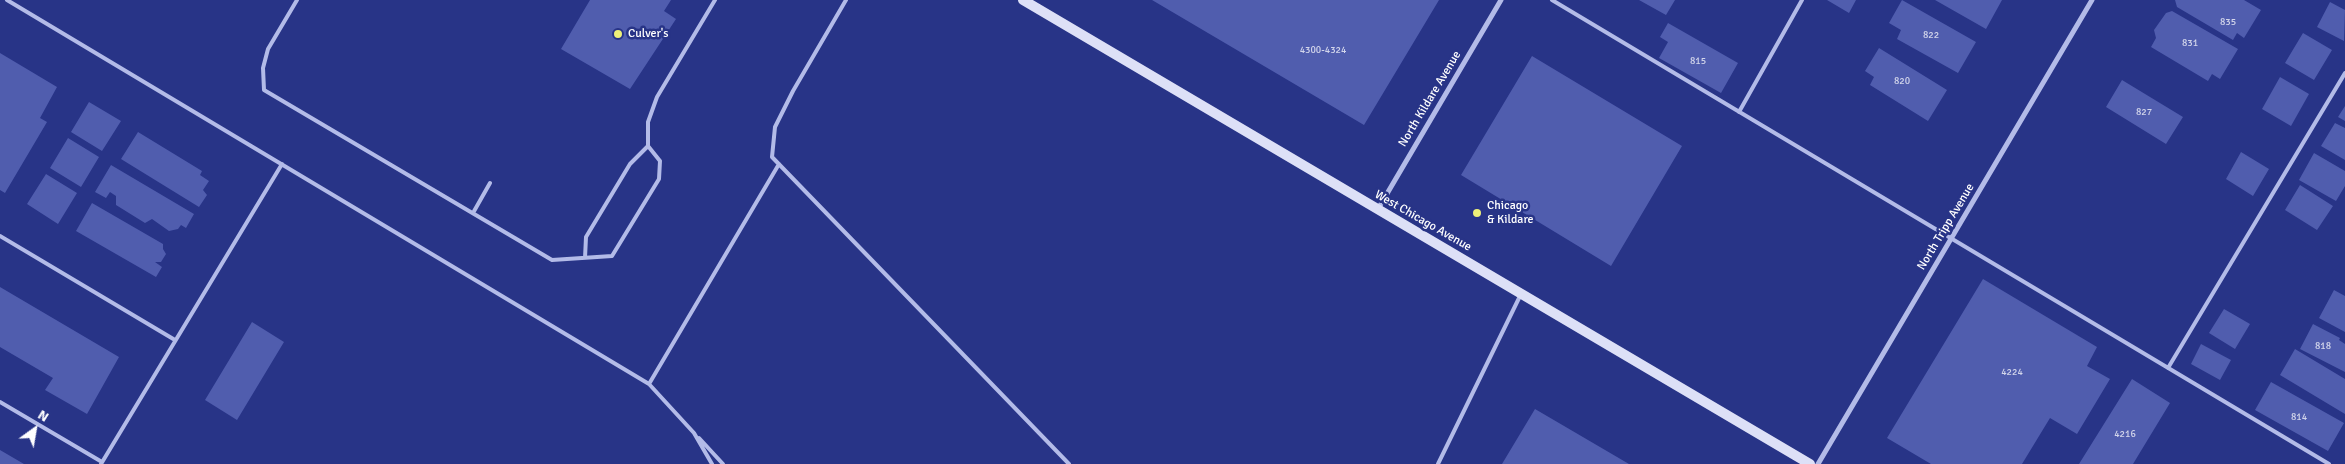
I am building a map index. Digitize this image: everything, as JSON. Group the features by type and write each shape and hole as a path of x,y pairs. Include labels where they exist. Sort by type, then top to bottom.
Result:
{"main road":[{"name":"West Chicago Avenue","path":"1022,0 1810,464"}],"street":[{"name":"North Kildare Avenue","path":"1377,209 1501,0"},
{"name":"North Tripp Avenue","path":"1818,464 2092,0"}],"lane":[{"path":"7,0 649,384 723,464"},
{"path":"297,0 268,49 263,68 264,90 552,260 612,256 659,179 660,161 648,146 648,122 657,97 715,0"},
{"path":"846,0 793,91 775,127 772,157 1069,464"},
{"path":"1552,0 2329,464"},
{"path":"1739,112 1802,0"},
{"path":"2168,368 2345,73"},
{"path":"585,258 586,237 630,164 648,146"},
{"path":"0,402 101,463 282,164"},
{"path":"649,384 779,164"},
{"path":"473,213 490,183"},
{"path":"0,236 175,340"},
{"path":"1438,464 1521,294"},
{"path":"694,433 712,464"}],"building":[{"name":"Culver's","path":"590,0 671,0 664,11 676,19 630,89 561,49"},
{"path":"1152,0 1439,0 1364,125"},
{"path":"1639,0 1675,0 1666,15"},
{"path":"1827,0 1856,0 1849,13"},
{"path":"1902,0 1976,42 1958,73 1897,39 1901,30 1889,23"},
{"path":"1935,0 2002,0 1986,29"},
{"path":"2175,0 2244,0 2261,10 2244,38 2237,33 2233,40 2177,7"},
{"path":"2330,2 2345,10 2344,41 2317,27"},
{"path":"2172,11 2238,49 2220,79 2212,74 2208,81 2151,47 2156,38 2154,30 2166,13"},
{"path":"1668,23 1738,63 1721,93 1659,58 1668,42 1660,37"},
{"path":"2303,33 2332,50 2314,80 2285,63"},
{"path":"1879,48 1947,90 1928,121 1870,85 1874,77 1865,71"},
{"path":"0,53 57,87 40,118 47,122 5,193 0,190"},
{"path":"1532,56 1682,146 1611,266 1461,175"},
{"path":"2280,77 2309,94 2291,126 2262,109"},
{"path":"2122,80 2183,117 2166,144 2106,107"},
{"path":"89,102 121,121 102,151 71,132"},
{"path":"2345,106 2345,121 2338,117"},
{"path":"2335,123 2345,128 2345,160 2321,146"},
{"path":"138,132 202,171 200,175 209,181 203,190 207,195 199,207 121,159"},
{"path":"68,138 99,157 81,187 50,168"},
{"path":"2241,152 2269,169 2253,196 2226,179"},
{"path":"2314,153 2345,171 2345,186 2336,201 2299,180"},
{"path":"111,165 194,214 186,228 181,225 178,229 169,231 152,219 145,223 116,205 116,196 110,192 106,198 95,192"},
{"path":"46,174 77,193 58,224 27,204"},
{"path":"2300,185 2333,206 2317,230 2285,210"},
{"path":"92,203 163,244 166,254 161,262 155,262 162,267 156,277 76,231"},
{"path":"1983,279 2097,347 2087,366 2110,379 2077,434 2050,418 2022,464 1931,464 1887,438"},
{"path":"0,287 119,357 87,414 45,390 53,378 0,347"},
{"path":"2334,290 2345,296 2345,332 2319,318"},
{"path":"2224,309 2250,324 2235,349 2209,333"},
{"path":"252,322 284,342 237,420 205,400"},
{"path":"2313,324 2340,338 2339,340 2345,344 2345,372 2300,349"},
{"path":"2201,344 2231,360 2220,380 2191,364"},
{"path":"2295,349 2345,379 2345,414 2280,375"},
{"path":"2132,379 2170,403 2133,464 2079,464"},
{"path":"2271,382 2344,423 2328,451 2255,410"},
{"path":"1535,409 1629,464 1502,464"},
{"path":"0,450 24,464 0,464"}],"place":[{"name":"Culver's","path":"618,34"},
{"name":"Chicago & Kildare","path":"1477,213"}]}
